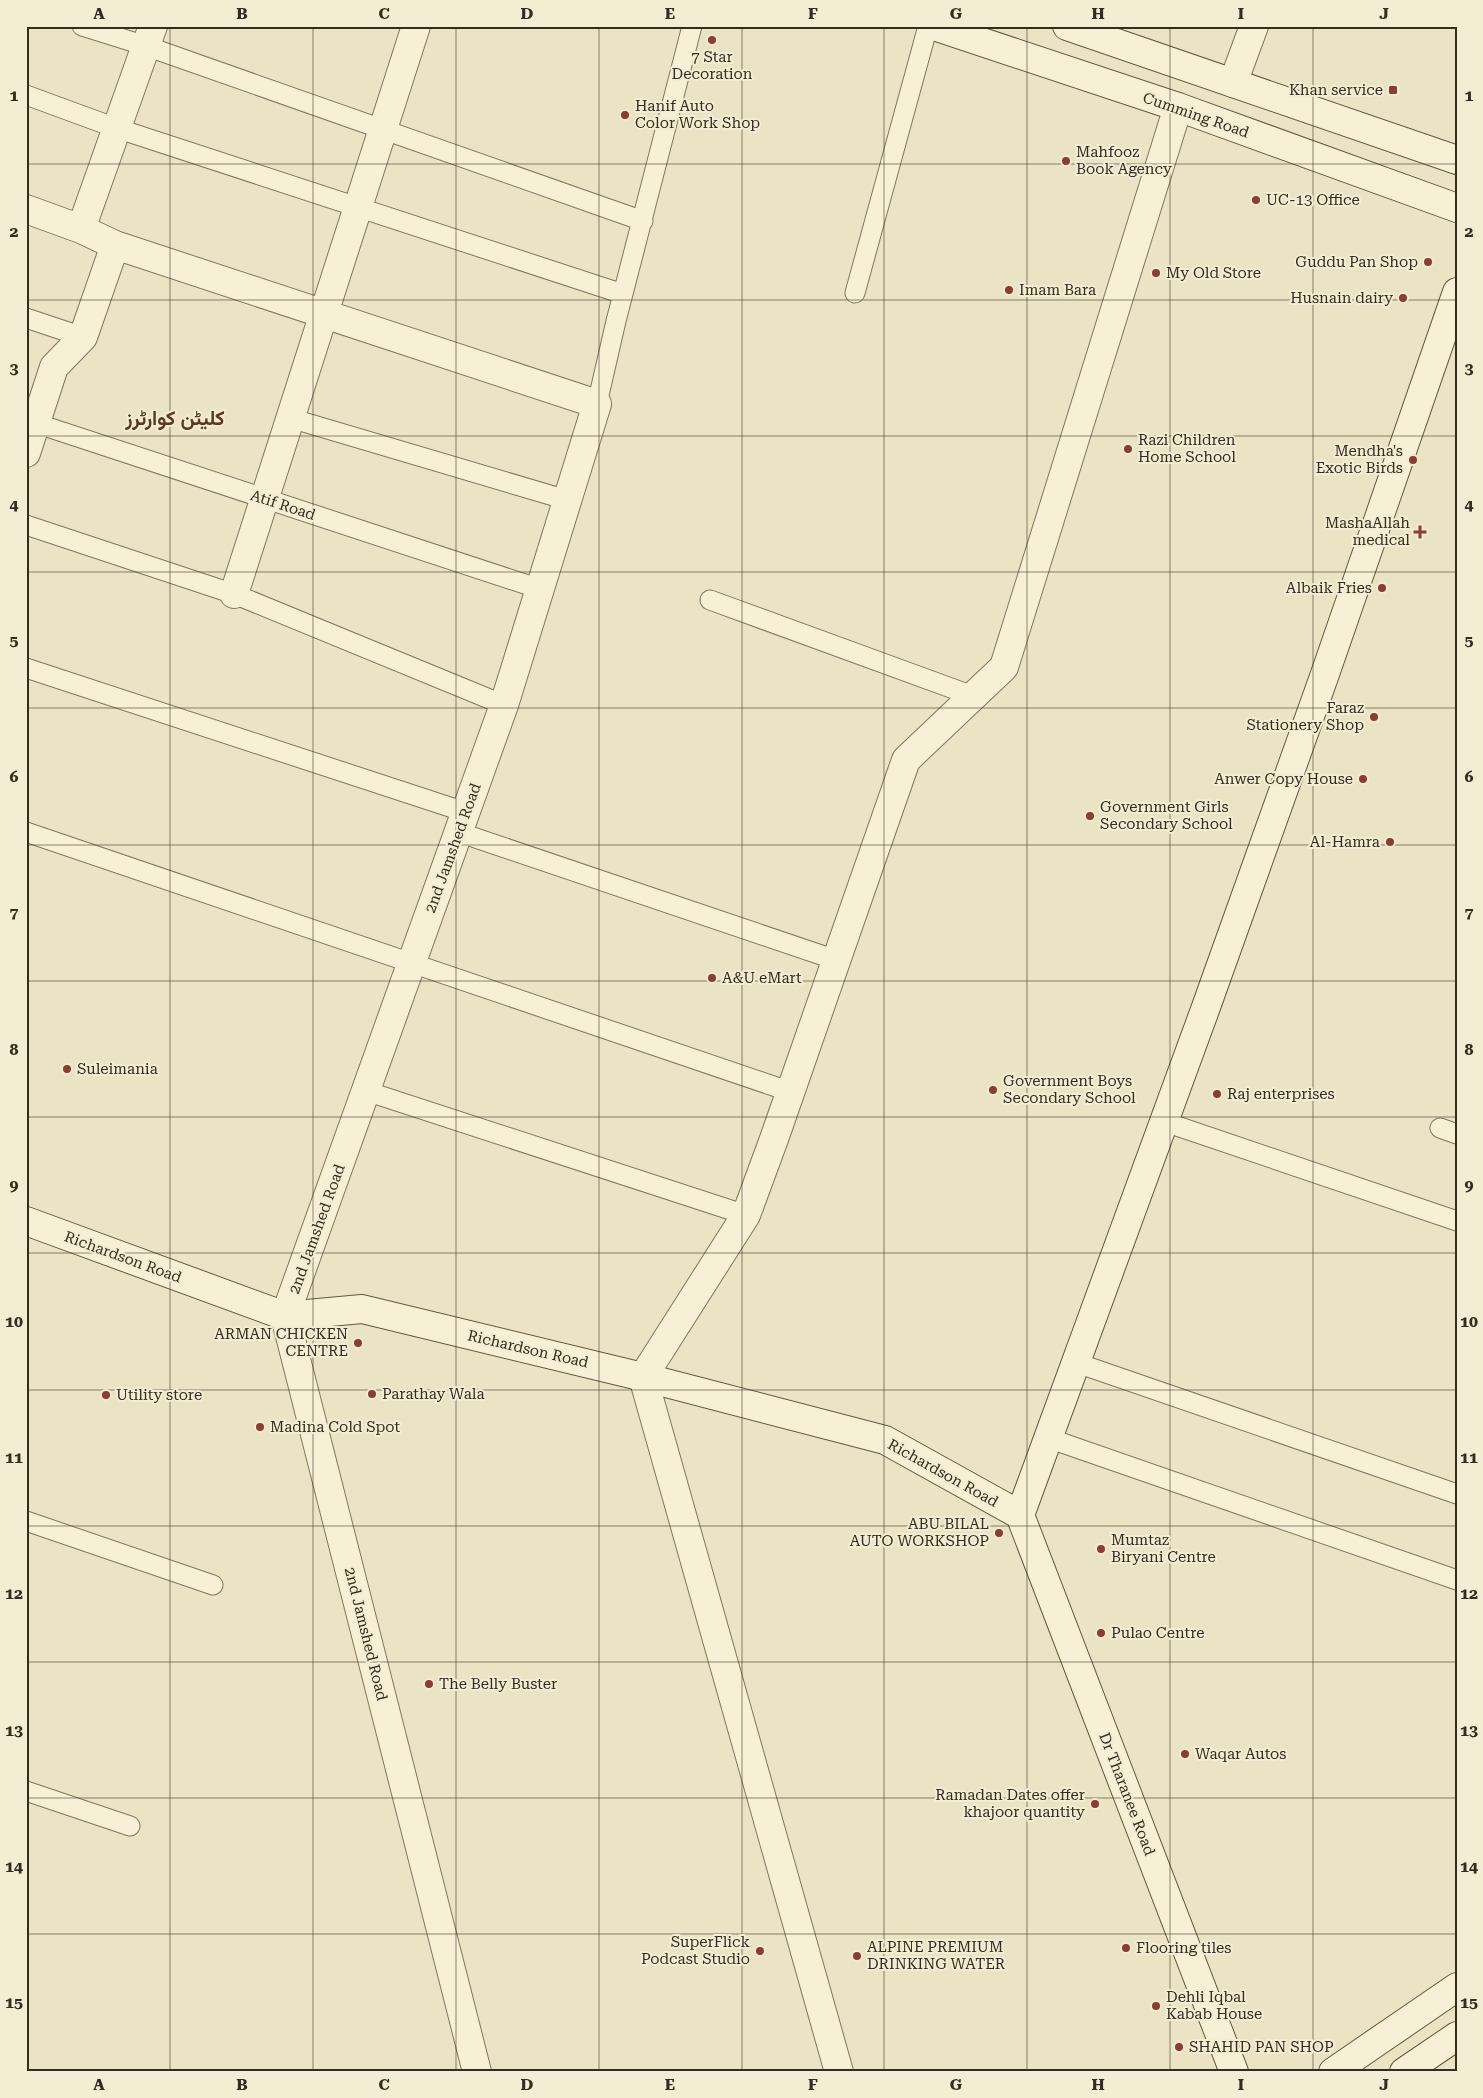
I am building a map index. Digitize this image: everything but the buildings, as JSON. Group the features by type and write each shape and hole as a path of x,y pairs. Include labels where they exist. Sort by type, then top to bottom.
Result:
{"street":[{"path":"234,594 416,26"},
{"name":"Cumming Road","path":"934,26 1178,107 1457,208"},
{"path":"1067,26 1457,160"},
{"path":"1233,83 1254,26"},
{"path":"81,229 149,36"},
{"path":"839,2072 643,1377 746,1214 791,1092 906,760 1004,667 1178,107"},
{"path":"26,209 81,229 115,245 597,404"},
{"path":"26,453 31,422 54,367 83,337 115,245"},
{"path":"1020,1516 1165,1122 1325,674 1457,292"},
{"name":"2nd Jamshed Road","path":"477,2072 286,1316 504,705 597,404"},
{"name":"Richardson Road","path":"26,1221 286,1316 362,1309 643,1377 885,1440 1020,1516"},
{"name":"Dr Tharanee Road","path":"1020,1516 1234,2072"},
{"path":"1333,2072 1457,1987"},
{"path":"1404,2072 1457,2036"}],"lane":[{"path":"82,26 149,36 383,129 643,220"},
{"path":"597,404 623,294 692,26"},
{"path":"855,293 928,26"},
{"path":"26,95 116,128 623,294"},
{"path":"26,318 83,337"},
{"path":"290,418 568,500"},
{"name":"Atif Road","path":"31,422 540,589"},
{"path":"26,525 234,594 504,705"},
{"path":"710,600 973,696"},
{"path":"26,668 462,822 836,960"},
{"path":"26,832 791,1092"},
{"path":"366,1091 746,1214"},
{"path":"1165,1122 1457,1221"},
{"path":"1077,1363 1457,1494"},
{"path":"1048,1438 1457,1580"},
{"path":"26,1522 213,1585"},
{"path":"26,1791 130,1826"}],"place":[{"name":"7 Star Decoration","path":"712,40"},
{"name":"Khan service","path":"1393,90"},
{"name":"Hanif Auto Color Work Shop","path":"625,115"},
{"name":"Mahfooz Book Agency","path":"1066,161"},
{"name":"UC-13 Office","path":"1256,200"},
{"name":"Guddu Pan Shop","path":"1428,262"},
{"name":"My Old Store","path":"1156,273"},
{"name":"Imam Bara","path":"1009,290"},
{"name":"Husnain dairy","path":"1403,298"},
{"name":"Razi Children Home School","path":"1128,449"},
{"name":"Mendha's Exotic Birds","path":"1413,460"},
{"name":"MashaAllah medical","path":"1420,532"},
{"name":"Albaik Fries","path":"1382,588"},
{"name":"Faraz Stationery Shop","path":"1374,717"},
{"name":"Anwer Copy House","path":"1363,779"},
{"name":"Government Girls Secondary School","path":"1090,816"},
{"name":"Al-Hamra","path":"1390,842"},
{"name":"A&U eMart","path":"712,978"},
{"name":"Suleimania","path":"67,1069"},
{"name":"Government Boys Secondary School","path":"993,1090"},
{"name":"Raj enterprises","path":"1217,1094"},
{"name":"ARMAN CHICKEN CENTRE","path":"358,1343"},
{"name":"Parathay Wala","path":"372,1394"},
{"name":"Utility store","path":"106,1395"},
{"name":"Madina Cold Spot","path":"260,1427"},
{"name":"ABU BILAL AUTO WORKSHOP","path":"999,1533"},
{"name":"Mumtaz Biryani Centre","path":"1101,1549"},
{"name":"Pulao Centre","path":"1101,1633"},
{"name":"The Belly Buster","path":"429,1684"},
{"name":"Waqar Autos","path":"1185,1754"},
{"name":"Ramadan Dates offer khajoor quantity","path":"1095,1804"},
{"name":"Flooring tiles","path":"1126,1948"},
{"name":"SuperFlick Podcast Studio","path":"760,1951"},
{"name":"ALPINE PREMIUM DRINKING WATER","path":"857,1956"},
{"name":"Dehli Iqbal Kabab House","path":"1156,2006"},
{"name":"SHAHID PAN SHOP","path":"1179,2047"}],"district":[{"name":"کلیٹن کوارٹرز","path":"175,418"}]}
